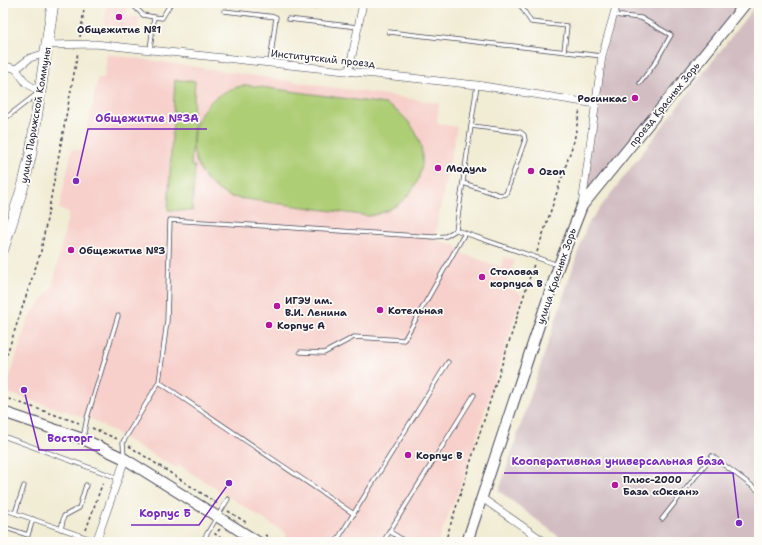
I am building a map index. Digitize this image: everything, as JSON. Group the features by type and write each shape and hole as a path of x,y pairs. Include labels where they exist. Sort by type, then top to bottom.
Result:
{"main road":[{"name":"улица Парижской Коммуны","path":"3,249 24,182 47,49 53,3"}],"street":[{"path":"349,71 363,3"},
{"name":"улица Красных Зорь","path":"467,542 559,265 582,206 602,56 617,3"},
{"name":"проезд Красных Зорь","path":"582,206 746,3"},
{"name":"Институтский проезд","path":"16,68 30,58 47,49 79,44 150,50 477,85 596,104"},
{"path":"3,65 16,68 26,83 40,92"},
{"path":"3,412 83,440 125,459 258,542"},
{"path":"97,541 125,459"},
{"path":"482,498 545,542"}],"lane":[{"path":"134,3 134,6 143,15 162,18 170,3"},
{"path":"519,3 531,22 567,26 564,51"},
{"path":"224,11 276,17 270,63"},
{"path":"613,15 641,18 671,35 655,63 640,83"},
{"path":"150,50 154,17"},
{"path":"288,19 358,27"},
{"path":"389,32 602,56"},
{"path":"456,230 477,85"},
{"path":"3,120 40,92"},
{"path":"463,183 500,195 506,194 525,140 524,135 520,132 471,126"},
{"path":"125,459 123,442 159,382 167,321 170,220 434,237 446,236 456,230 559,265"},
{"path":"300,352 324,353 354,337 404,340 465,233"},
{"path":"83,440 87,418 118,316"},
{"path":"336,542 448,362"},
{"path":"159,382 354,514"},
{"path":"382,542 474,395"},
{"path":"3,436 118,478"},
{"path":"662,519 712,456 759,491"},
{"path":"61,528 64,516 78,508 86,485"},
{"path":"15,513 24,486"},
{"path":"202,542 228,498"},
{"path":"3,509 97,541"},
{"path":"3,527 28,535 33,519"},
{"path":"389,532 406,542"}],"path":[{"path":"3,366 41,251 79,44 85,3"},
{"path":"445,542 574,141 581,102"},
{"path":"84,536 106,474"}],"shaded area":[{"name":"Общежитие №1","path":"107,3 128,3 126,16 139,17 137,29 104,25"},
{"path":"618,3 745,3 583,203 603,56"},
{"path":"757,3 759,3 759,542 566,542 499,491 587,225"},
{"name":"ИГЭУ им. В.И. Ленина","path":"107,54 439,103 437,123 457,127 434,240 455,245 464,254 500,267 504,257 515,261 505,287 522,294 463,479 438,542 291,542 285,538 287,534 179,465 176,468 93,420 5,392 28,319 52,287 69,212 59,209 72,149 82,151 98,78 104,79"}],"green space":[{"path":"302,3 318,3 317,10 302,8"},
{"path":"175,80 195,81 193,114 173,112"},
{"path":"247,85 385,104 403,116 415,132 421,149 422,166 416,183 406,198 390,209 369,216 231,197 212,185 200,170 194,153 194,135 199,118 210,103 226,91"},
{"path":"173,118 194,119 191,166 195,166 192,211 168,210"}],"place":[{"name":"Общежитие №1","path":"119,17"},
{"name":"Росинкас","path":"635,98"},
{"name":"Модуль","path":"438,168"},
{"name":"Ozon","path":"531,171"},
{"name":"Общежитие №3А","path":"76,181"},
{"name":"Общежитие №3","path":"71,250"},
{"name":"Столовая корпуса В","path":"482,277"},
{"name":"ИГЭУ им. В.И. Ленина","path":"277,306"},
{"name":"Котельная","path":"380,310"},
{"name":"Корпус А","path":"269,325"},
{"name":"Восторг","path":"24,390"},
{"name":"Корпус В","path":"408,455"},
{"name":"Корпус Б","path":"229,483"},
{"name":"Плюс-2000 База «Океан»","path":"615,485"},
{"name":"Кооперативная универсальная база","path":"739,523"}]}
